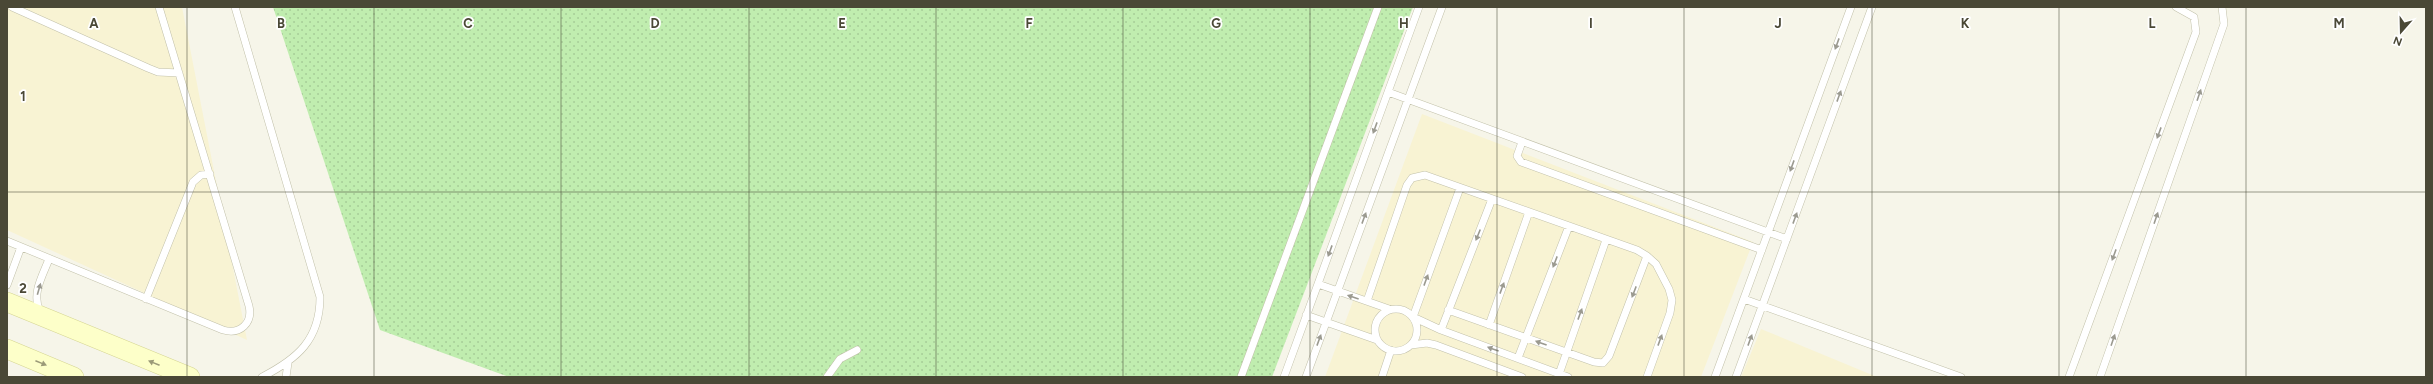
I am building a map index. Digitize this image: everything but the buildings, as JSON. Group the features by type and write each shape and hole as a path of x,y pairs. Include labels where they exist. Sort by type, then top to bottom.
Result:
{"street":[{"path":"7,302 190,377"},
{"path":"7,349 74,377"}],"lane":[{"path":"12,7 158,72 179,73"},
{"path":"7,241 229,332 241,329 249,319 249,306 159,7"},
{"path":"235,7 320,297 320,310 316,327 307,342 288,363 262,377"},
{"path":"1242,377 1378,7"},
{"path":"1284,377 1419,7"},
{"path":"1306,377 1442,7"},
{"path":"1715,377 1850,7"},
{"path":"1736,377 1872,7"},
{"path":"2069,377 2196,32 2194,17 2176,7"},
{"path":"2100,377 2224,24 2222,7"},
{"path":"1388,92 1787,239"},
{"path":"1522,142 1517,156 1521,162 1762,250"},
{"path":"146,299 193,182 201,175 210,174"},
{"path":"1367,301 1409,181 1416,176 1425,175 1606,240 1647,256 1656,264 1669,289 1672,300 1670,313 1647,377"},
{"path":"1389,309 1377,318 1375,326 1377,340 1381,345 1391,350 1402,350 1410,345 1414,340 1417,328 1413,317 1460,188"},
{"path":"1441,330 1492,199"},
{"path":"1489,324 1529,212"},
{"path":"1518,358 1569,226"},
{"path":"1558,375 1606,240"},
{"path":"7,285 21,247"},
{"path":"1448,310 1599,364 1607,360 1647,256"},
{"path":"45,318 37,306 36,299 49,258"},
{"path":"1318,284 1389,309 1402,309 1413,317 1441,330 1518,358 1558,375 1568,377"},
{"path":"1744,299 1961,377"},
{"path":"1306,315 1377,340"},
{"path":"1410,345 1427,343 1436,345 1522,377"},
{"path":"827,377 840,359 857,350"},
{"path":"1382,377 1391,350"},
{"path":"286,377 288,363"}],"shaded area":[{"path":"7,7 182,7 247,340 7,230"},
{"path":"1422,114 1753,242 1701,377 1325,377"},
{"path":"1761,329 1877,377 1741,377"}],"green space":[{"path":"273,7 1413,7 1272,377 509,377 380,330"}]}
